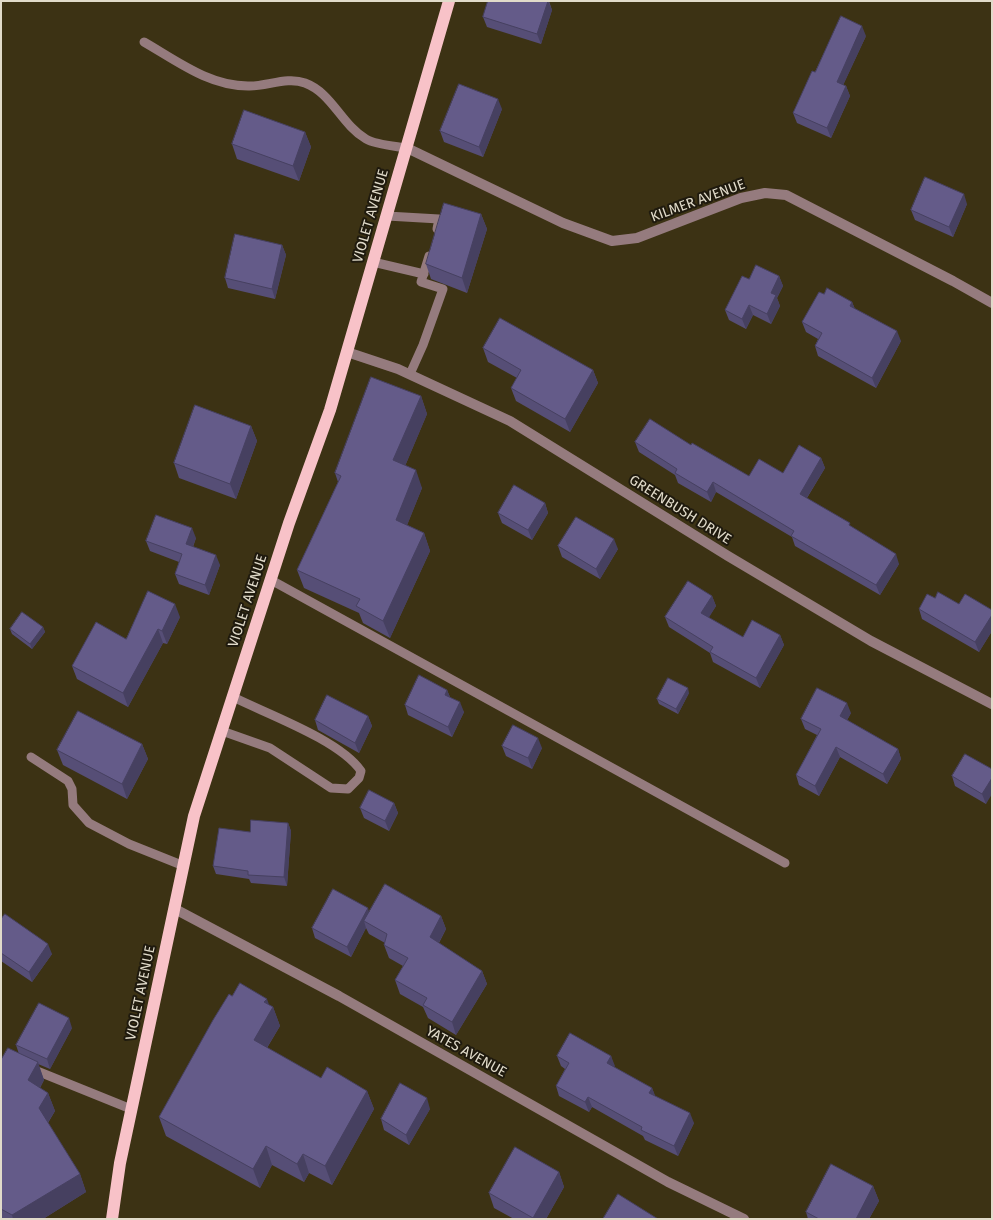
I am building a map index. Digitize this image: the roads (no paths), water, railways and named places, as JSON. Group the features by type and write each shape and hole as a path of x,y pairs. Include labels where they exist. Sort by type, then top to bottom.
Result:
{"main road":[{"name":"VIOLET AVENUE","path":"112,1219 120,1163 194,816 271,580 330,410 449,1"}],"street":[{"name":"KILMER AVENUE","path":"407,148 563,223 612,240 638,238 741,198 765,193 786,195 992,303"},
{"name":"GREENBUSH DRIVE","path":"347,352 410,374 510,420 728,556 871,641 992,704"},
{"name":"YATES AVENUE","path":"175,910 339,996 668,1182 744,1219"}],"lane":[{"path":"144,42 210,80 249,87 272,81 304,82 325,95 344,121 367,140 407,148"},
{"path":"387,216 440,220 420,282 443,289 410,374"},
{"path":"373,262 424,274"},
{"path":"271,580 785,863"},
{"path":"222,731 270,748 331,788 348,789 359,778 361,771 356,762 334,746 233,697"},
{"path":"31,757 68,781 72,789 73,805 89,823 129,844 184,866"},
{"path":"24,1065 131,1109"}]}
